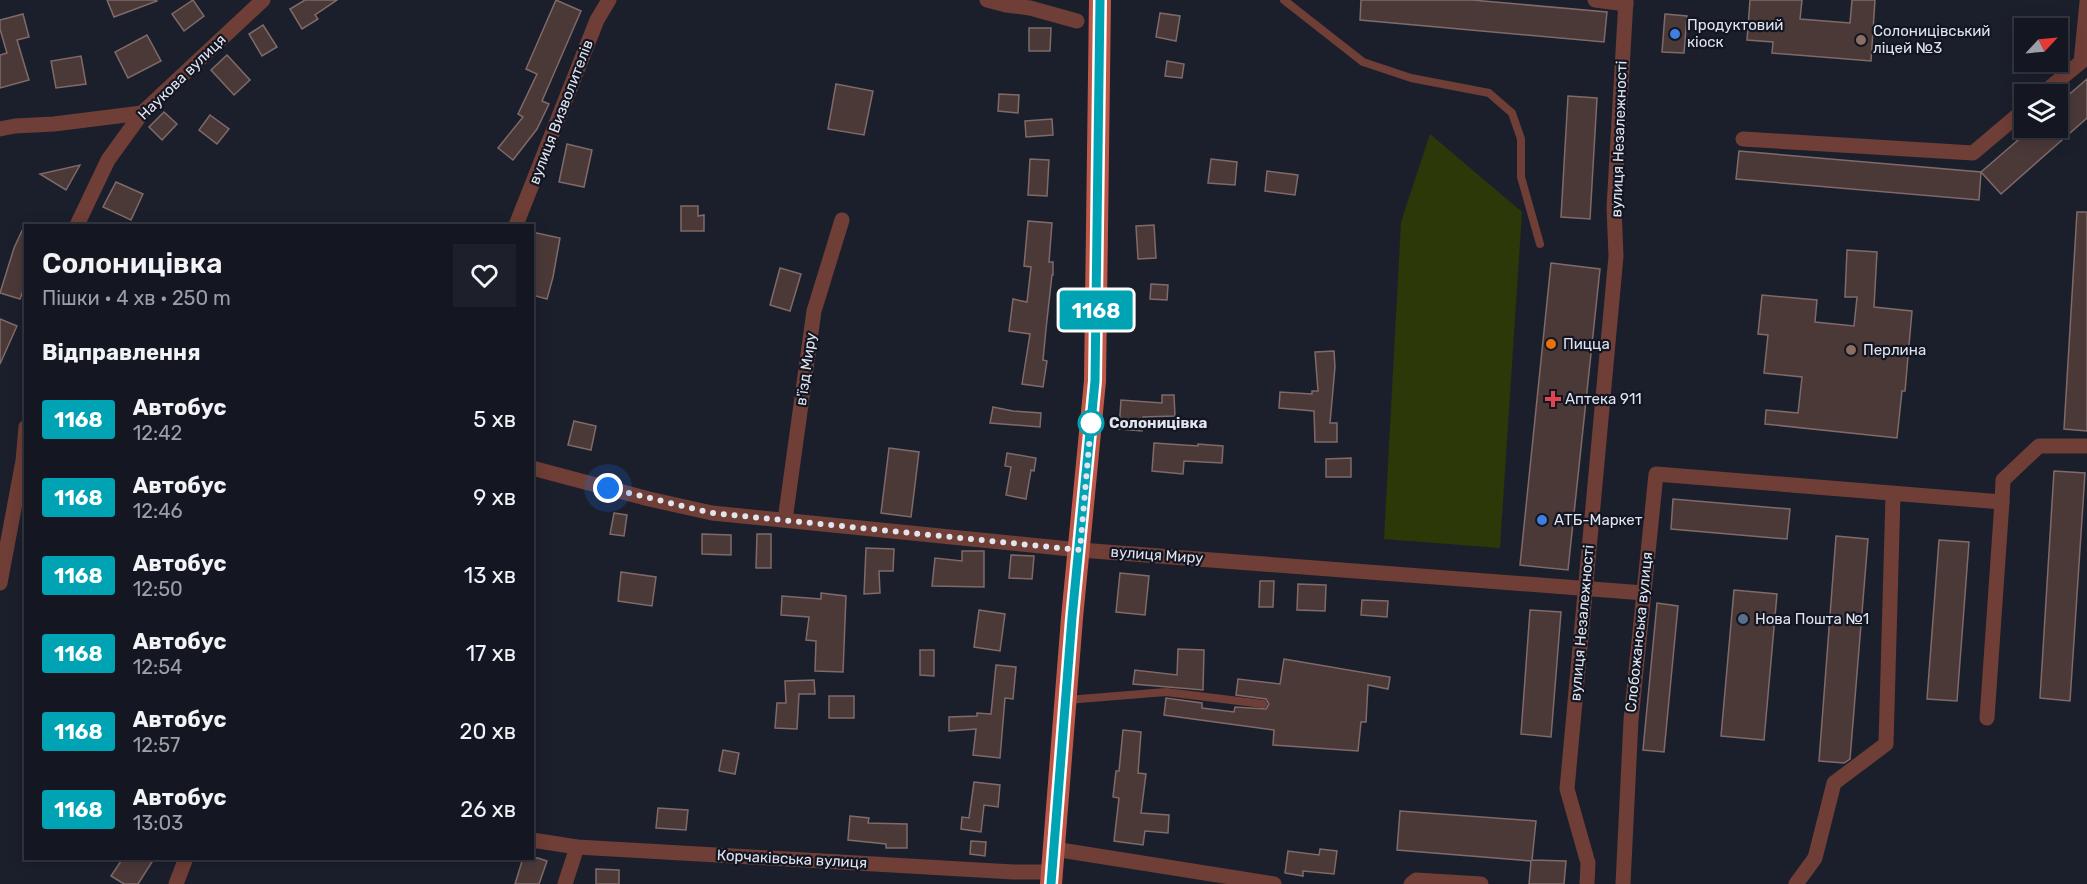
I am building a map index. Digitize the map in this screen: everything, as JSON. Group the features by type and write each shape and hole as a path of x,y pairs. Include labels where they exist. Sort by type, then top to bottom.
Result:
{"main road":[{"path":"1052,878 1095,381 1100,0"}],"street":[{"name":"вулиця Визволителів","path":"516,224 597,20 609,0"},
{"path":"987,0 1030,8 1077,21"},
{"path":"1595,0 1626,2"},
{"name":"Наукова вулиця","path":"77,224 108,160 142,113 259,1"},
{"name":"вулиця Незалежності","path":"1587,884 1588,863 1567,789 1616,256 1614,208 1626,2"},
{"path":"2054,84 2081,62 2087,2"},
{"path":"0,129 142,113"},
{"path":"1743,139 1973,153 2014,118"},
{"name":"в'їзд Миру","path":"785,520 814,311 842,220"},
{"path":"1987,718 2003,480 2039,446 2087,446"},
{"path":"0,583 24,461"},
{"name":"вулиця Миру","path":"534,469 712,513 1080,550 1644,593"},
{"name":"Слобожанська вулиця","path":"1623,884 1630,720 1656,474 1893,495 2002,502"},
{"path":"1796,884 1815,858 1834,783 1886,744 1893,495"},
{"name":"Корчаківська вулиця","path":"534,840 577,847 1013,872 1052,878"},
{"path":"565,884 577,847"},
{"path":"1054,849 1274,884"},
{"path":"176,884 185,860"},
{"path":"1411,884 1416,880 1481,884"}],"lane":[{"path":"1284,0 1363,62 1411,78 1489,93 1512,113 1521,139 1521,177 1540,243"},
{"path":"1066,700 1167,692 1263,704"}],"green space":[{"path":"1430,134 1522,212 1500,548 1384,539 1401,222"}],"building":[{"path":"107,0 156,0 157,1 114,17"},
{"path":"193,0 204,16 184,31 172,14"},
{"path":"305,0 337,0 315,15 318,19 302,29 290,9"},
{"path":"556,0 581,11 542,101 549,104 537,129 513,160 498,148 523,117 518,114 537,74 526,69"},
{"path":"1361,0 1472,0 1607,12 1604,42 1360,20"},
{"path":"1750,0 1802,0 1800,19 1850,23 1852,0 1875,0 1871,61 1772,53 1773,42 1747,40"},
{"path":"1160,13 1180,16 1176,41 1156,37"},
{"path":"23,14 29,37 17,40 29,80 0,88 0,55 7,53 0,29 0,20"},
{"name":"Продуктовий кіоск","path":"1665,14 1687,16 1684,53 1662,52"},
{"path":"263,25 277,47 262,56 249,34"},
{"path":"1029,28 1051,28 1050,51 1029,51"},
{"path":"147,35 161,61 128,78 115,52"},
{"path":"227,55 250,80 234,95 211,70"},
{"path":"81,56 86,84 56,88 51,61"},
{"path":"1167,61 1184,64 1182,78 1165,76"},
{"path":"2087,79 2087,118 2068,135 2068,95"},
{"path":"836,84 873,91 864,135 828,129"},
{"path":"999,94 1019,95 1018,113 998,111"},
{"path":"1568,96 1597,98 1590,219 1561,217"},
{"path":"164,112 177,124 162,140 149,127"},
{"path":"210,115 229,129 217,144 199,130"},
{"path":"1052,119 1053,135 1026,137 1025,121"},
{"path":"2020,138 2064,138 2001,194 1981,172"},
{"path":"567,144 592,150 584,187 559,182"},
{"path":"1739,151 1981,172 1979,200 1736,179"},
{"path":"1030,159 1049,160 1047,196 1028,195"},
{"path":"1211,159 1237,162 1235,185 1208,183"},
{"path":"80,165 66,190 40,174"},
{"path":"1267,171 1298,175 1295,195 1265,191"},
{"path":"116,182 143,194 131,220 103,207"},
{"path":"681,206 698,206 698,216 704,215 704,231 681,231"},
{"path":"2077,212 2087,212 2087,431 2064,429"},
{"path":"1028,221 1052,223 1049,262 1053,262 1053,275 1043,360 1047,361 1043,387 1022,384 1030,334 1009,331 1013,299 1027,302 1031,267 1024,266"},
{"path":"1154,225 1156,258 1138,259 1136,226"},
{"path":"24,226 24,288 20,299 0,293 14,248"},
{"path":"534,232 560,238 547,299 534,296"},
{"path":"1847,250 1877,252 1874,307 1912,311 1905,391 1902,391 1897,438 1765,424 1766,410 1798,413 1802,377 1764,373 1768,335 1758,334 1762,295 1817,300 1815,322 1854,326 1857,297 1845,297"},
{"path":"1551,263 1600,269 1568,570 1520,565"},
{"path":"780,268 801,274 790,311 770,305"},
{"path":"1151,284 1168,285 1167,300 1150,299"},
{"path":"0,319 17,326 0,364"},
{"path":"1334,351 1335,367 1330,423 1337,423 1337,442 1315,442 1314,411 1279,408 1280,392 1312,394 1312,391 1318,391 1315,352"},
{"path":"1162,395 1174,395 1175,416 1143,417 1142,431 1119,429 1121,400 1162,403"},
{"path":"993,407 1041,413 1040,427 990,423"},
{"path":"574,421 596,426 591,450 568,445"},
{"path":"1154,443 1223,446 1222,463 1184,461 1183,474 1152,471"},
{"path":"889,448 919,452 911,517 881,513"},
{"path":"1007,453 1036,458 1034,471 1031,470 1026,499 1006,495 1011,467 1005,466"},
{"path":"1351,458 1351,477 1326,477 1326,459"},
{"path":"2054,471 2085,473 2070,701 2040,698"},
{"path":"1673,499 1790,509 1787,539 1671,529"},
{"path":"614,513 627,515 624,536 610,534"},
{"path":"702,534 731,535 731,555 702,554"},
{"path":"757,534 771,534 771,568 756,568"},
{"path":"1836,536 1868,539 1850,759 1844,763 1819,761"},
{"path":"1939,540 1969,542 1957,701 1927,699"},
{"path":"866,548 894,549 893,571 879,571 880,593 864,594"},
{"path":"962,551 984,551 984,587 932,586 935,558 962,561"},
{"path":"1011,555 1034,556 1032,579 1009,578"},
{"path":"621,572 656,577 652,606 618,601"},
{"path":"1120,573 1149,576 1145,615 1116,612"},
{"path":"1260,581 1274,581 1273,607 1259,607"},
{"path":"1298,584 1326,585 1325,611 1297,610"},
{"path":"1734,590 1777,594 1764,740 1721,736"},
{"path":"821,593 846,596 843,672 815,671 816,641 806,640 809,617 781,615 782,596 821,599"},
{"path":"1362,600 1388,601 1387,617 1361,615"},
{"path":"1657,603 1678,606 1664,752 1643,750"},
{"path":"979,610 1005,614 1000,651 974,647"},
{"path":"1530,610 1561,612 1551,737 1521,734"},
{"path":"1178,649 1204,650 1203,690 1133,684 1135,670 1177,675"},
{"path":"920,650 934,650 934,676 920,675"},
{"path":"1284,659 1390,677 1388,689 1368,685 1366,722 1361,722 1358,751 1273,745 1274,730 1164,715 1166,698 1202,703 1202,708 1234,712 1235,707 1266,709 1269,704 1266,699 1236,695 1238,679 1280,684"},
{"path":"996,665 1016,667 1013,699 1005,698 1000,758 973,755 976,729 949,731 949,717 977,716 977,713 991,714"},
{"path":"814,680 815,694 799,694 797,729 775,728 777,703 786,703 785,681"},
{"path":"829,696 854,696 854,718 829,718"},
{"path":"1123,730 1141,732 1138,773 1146,774 1141,813 1169,815 1168,833 1145,831 1143,845 1114,841 1119,798 1113,797 1116,771 1119,771"},
{"path":"723,750 739,753 735,774 719,771"},
{"path":"974,782 1000,785 998,807 984,805 981,832 961,829 962,817 969,818"},
{"path":"658,808 688,810 686,830 656,828"},
{"path":"1400,811 1536,821 1532,860 1566,861 1564,884 1529,884 1531,861 1397,850"},
{"path":"850,816 869,818 868,823 907,824 907,848 886,848 886,844 848,840"},
{"path":"971,841 986,842 985,856 970,854"},
{"path":"1320,849 1337,851 1334,874 1303,871 1303,876 1285,873 1288,851 1319,855"},
{"path":"538,858 547,861 539,884 515,884 522,860"},
{"path":"122,860 152,862 138,884 124,884 111,876"},
{"path":"596,869 619,870 619,884 596,884"}],"bus line":[{"name":"1168","path":"1051,884 1072,618 1095,381 1100,0"}],"place":[{"name":"Продуктовий кіоск","path":"1675,34"},
{"name":"Солоницівський ліцей №3","path":"1861,40"},
{"name":"Пицца","path":"1551,344"},
{"name":"Перлина","path":"1851,350"},
{"name":"Аптека 911","path":"1553,399"},
{"name":"Солоницівка","path":"1091,423"},
{"name":"АТБ-Маркет","path":"1542,520"},
{"name":"Нова Пошта №1","path":"1743,619"}],"route":[{"path":"608,488 712,513 1080,550 1091,423"}]}
